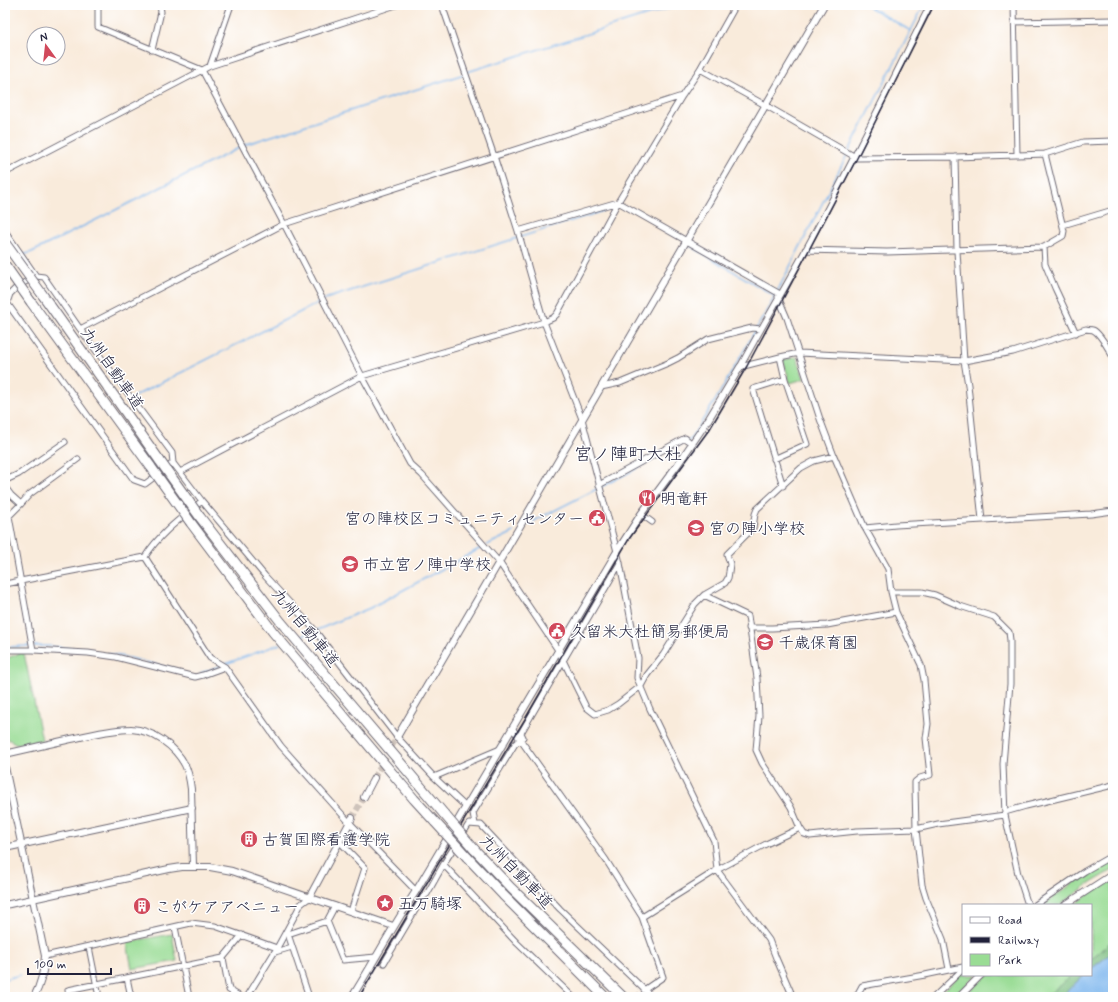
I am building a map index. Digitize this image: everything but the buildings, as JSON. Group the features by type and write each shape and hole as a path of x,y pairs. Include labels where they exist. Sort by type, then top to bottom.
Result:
{"highway":[{"name":"九州自動車道","path":"5,243 200,516 281,622 474,849 511,888 622,997"},
{"name":"九州自動車道","path":"5,265 191,523 273,632 435,822 503,895 605,997"}],"street":[{"path":"98,5 98,27 202,70 284,224 362,376 410,464 422,475 499,562 558,650 586,707 595,714 608,710 618,704 641,686 647,675 663,655 695,604 704,595 725,583 728,578 730,564 728,554 753,528 757,509 801,468 814,461 834,456"},
{"path":"152,50 161,12 160,5"},
{"path":"210,66 231,5"},
{"path":"5,173 210,66 396,5"},
{"path":"442,5 494,156 518,231 544,322 582,419 616,553 620,563 638,658 637,678 650,709 714,841 717,870 769,940 793,997"},
{"path":"180,472 362,376 544,322 553,318 557,314 618,202 700,69 736,5"},
{"path":"397,737 824,5"},
{"path":"352,997 616,553 641,514 708,420 740,367 805,250 854,157 930,5"},
{"path":"1014,5 1017,155"},
{"path":"1014,22 1113,20"},
{"path":"700,69 857,158 1045,154 1083,142 1113,142"},
{"path":"80,329 284,224 682,96"},
{"path":"805,250 887,252 1044,247 1063,236 1064,231 1045,154"},
{"path":"955,157 957,250 964,361 968,385 982,520"},
{"path":"518,231 618,202 686,240 779,296 820,419 834,456 865,528 888,569 891,592 896,612 922,670 928,724 926,738 930,775 920,778 915,782 916,829 922,885 943,939 949,970"},
{"path":"1063,225 1113,210"},
{"path":"5,230 36,276"},
{"path":"1044,247 1045,264 1054,288 1076,333"},
{"path":"173,463 145,484 134,480 7,303 10,294 18,286 36,276 44,277 80,329 172,453 173,463 202,501 265,576 312,627 397,737 434,777 465,806"},
{"path":"601,388 620,383 668,363 708,339 752,328 760,329"},
{"path":"740,367 799,353 964,361 1013,352 1086,329 1096,332 1103,340 1113,357"},
{"path":"774,459 807,444 785,378 780,357"},
{"path":"783,486 753,389 785,378"},
{"path":"599,485 685,438 692,444"},
{"path":"5,483 6,480 19,474 65,442"},
{"path":"33,650 9,516 30,494 78,459"},
{"path":"5,487 21,504"},
{"path":"5,584 145,557 152,545 162,535 202,501"},
{"path":"865,528 1090,514 1113,511"},
{"path":"641,514 652,522"},
{"path":"145,557 210,658 225,667 281,746 416,891"},
{"path":"474,824 474,813 515,744 524,737 521,733 564,662 620,563"},
{"path":"891,592 922,592 935,595 960,606 994,617 1009,632 1010,684 1003,764 1005,814 1018,874 1028,904"},
{"path":"704,595 748,616 757,678 759,716 756,750 762,763 791,807 804,834 810,836 857,831 916,829 938,824 1005,814 1026,806 1113,785"},
{"path":"749,628 826,625 896,612"},
{"path":"5,650 88,653 116,657 194,677 225,667"},
{"path":"512,728 606,860 642,917 663,977 644,990"},
{"path":"5,754 114,730 132,729 148,733 162,740 181,758 190,778 192,789 193,866"},
{"path":"434,777 500,749"},
{"path":"5,767 45,956 44,969 39,989 34,997"},
{"path":"364,797 374,778"},
{"path":"5,848 192,808"},
{"path":"247,997 287,932 301,904 309,898 350,820"},
{"path":"384,963 467,827 470,824 474,824 481,825 560,909 652,997"},
{"path":"642,917 717,870 800,828"},
{"path":"339,841 365,868 351,911"},
{"path":"1036,904 1085,871 1113,855"},
{"path":"444,865 517,943 573,997"},
{"path":"5,904 169,869 193,866 232,871 393,926"},
{"path":"1067,904 1113,874"},
{"path":"287,932 327,921 335,906"},
{"path":"327,921 343,960 376,957"},
{"path":"45,956 191,923 215,926 242,935 276,950 292,947"},
{"path":"175,927 189,997"},
{"path":"287,932 309,997"},
{"path":"69,997 68,990 223,958 242,935"},
{"path":"89,947 99,997"},
{"path":"223,958 229,990 241,997"},
{"path":"856,997 862,986 962,968"},
{"path":"934,997 962,969"},
{"path":"959,997 980,976"},
{"path":"127,978 131,997"}],"green space":[{"path":"797,357 804,379 790,383 783,360"},
{"path":"20,653 24,653 42,740 17,744 6,738 5,733 5,659"},
{"path":"1113,860 1113,870 1086,886 1061,904 1044,904 1079,879"},
{"path":"1113,880 1113,940 1092,958 1092,904 1075,904 1093,891"},
{"path":"172,934 177,961 132,969 127,942"},
{"path":"1113,940 1113,952 1092,968 1092,958"},
{"path":"962,973 962,976 976,976 954,997 937,997"},
{"path":"986,976 1071,976 1046,997 964,997"},
{"path":"1071,976 1083,976 1061,997 1046,997"}],"water":[{"path":"1113,952 1113,997 1061,997 1083,976 1092,976 1092,968"}],"waterway":[{"path":"467,72 679,5"},
{"path":"866,5 911,31"},
{"path":"849,151 924,5"},
{"path":"23,255 32,252 247,144 464,74"},
{"path":"777,292 847,155"},
{"path":"135,396 328,298 612,208"},
{"path":"665,451 690,440 715,401 775,296 689,245"},
{"path":"5,259 11,258"},
{"path":"522,527 632,471 655,457"},
{"path":"487,545 514,532"},
{"path":"317,630 370,608 483,547"},
{"path":"298,637 313,631"},
{"path":"225,664 280,644"},
{"path":"5,647 30,646"},
{"path":"34,646 84,650"},
{"path":"109,654 176,670"},
{"path":"201,673 220,666"},
{"path":"5,979 20,975"},
{"path":"297,997 303,996"}],"tunnel":[{"path":"374,778 397,737"},
{"path":"352,818 364,797"},
{"path":"636,997 644,990"}],"railway":[{"path":"708,432 747,366 798,271 934,5"},
{"path":"359,997 528,714 629,539 711,427"}],"place":[{"name":"明竜軒","path":"647,498"},
{"name":"宮の陣校区コミュニティセンター","path":"597,518"},
{"name":"宮の陣小学校","path":"696,528"},
{"name":"市立宮ノ陣中学校","path":"350,564"},
{"name":"久留米大杜簡易郵便局","path":"557,631"},
{"name":"千歳保育園","path":"765,642"},
{"name":"古賀国際看護学院","path":"249,839"},
{"name":"五万騎塚","path":"385,903"},
{"name":"こがケアアベニュー","path":"142,906"}],"district":[{"name":"宮ノ陣町大杜","path":"628,454"}]}
